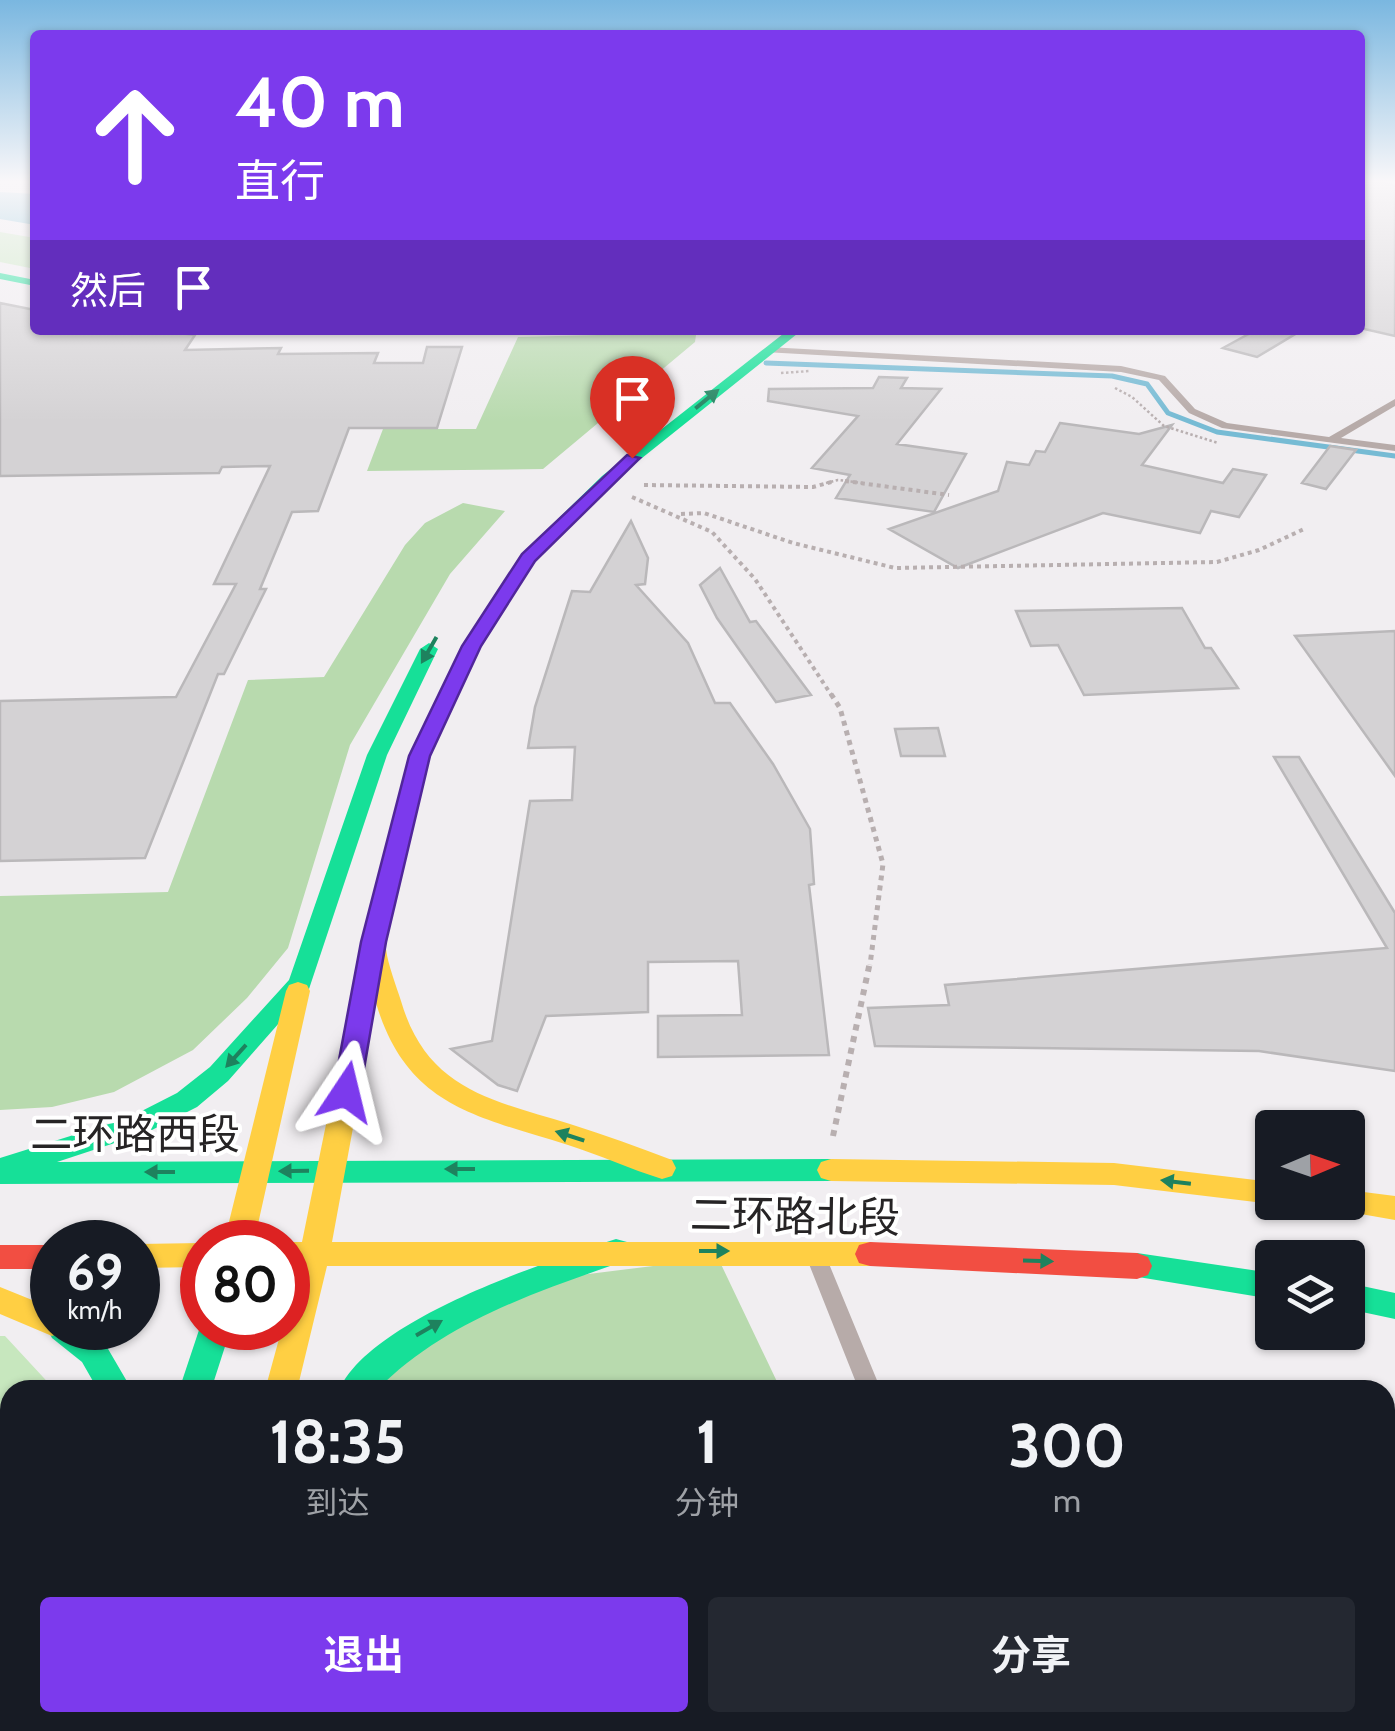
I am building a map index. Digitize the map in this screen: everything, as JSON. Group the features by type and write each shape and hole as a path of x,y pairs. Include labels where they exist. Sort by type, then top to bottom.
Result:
{"main road":[{"path":"0,274 30,279"},
{"path":"283,1380 314,1254 374,942 419,756 472,646 528,558 789,335"},
{"path":"245,1220 300,983 377,754 441,630"},
{"path":"374,942 395,1025 415,1060 446,1091 496,1117 562,1133 662,1168"},
{"path":"0,1171 138,1125 187,1100 219,1074 300,983"},
{"name":"二环路北段","path":"331,1170 662,1168 1114,1174 1255,1191"},
{"name":"二环路西段","path":"0,1171 331,1170"},
{"path":"1365,1204 1395,1208"},
{"path":"366,1380 408,1340 469,1304 616,1251"},
{"name":"二环路北段","path":"314,1254 814,1252 1126,1265 1255,1284"},
{"path":"0,1257 30,1256"},
{"path":"0,1300 30,1313"},
{"path":"1365,1300 1395,1306"},
{"path":"90,1350 110,1380"},
{"path":"198,1380 209,1350"}],"lane":[{"path":"767,350 1122,369 1162,378 1192,410 1225,426 1395,448"},
{"path":"1331,440 1395,402"},
{"path":"814,1252 866,1380"}],"path":[{"path":"734,378 820,370"},
{"path":"1110,387 1122,390 1164,426 1206,441 1225,443"},
{"path":"609,488 813,487 838,480 948,495"},
{"path":"609,488 678,514 712,532 755,579 840,708 883,864 868,982 825,1171"},
{"path":"678,514 704,513 793,543 896,568 1217,562 1258,550 1304,529"}],"green space":[{"path":"30,261 30,268 0,262"},
{"path":"696,335 695,342 543,469 367,471 383,429 476,429 518,337"},
{"path":"463,503 505,511 450,574 350,745 288,948 247,998 193,1050 114,1092 52,1107 0,1110 0,896 168,892 248,680 324,677 405,545 425,523"},
{"path":"718,1258 776,1380 381,1380 499,1285"},
{"path":"0,1336 5,1336 46,1380 0,1380"}],"building":[{"path":"1365,261 1395,261 1395,336 1365,329"},
{"path":"0,303 30,309 30,335 195,335 185,350 281,348 278,354 378,353 374,363 423,363 427,347 462,347 437,428 349,428 318,511 292,512 260,589 266,589 224,674 218,674 145,858 0,861 0,701 176,697 236,584 214,584 270,466 222,467 219,473 0,476"},
{"path":"1247,335 1294,335 1257,357 1223,348"},
{"path":"879,377 907,378 901,388 941,389 897,444 966,454 934,512 836,498 850,475 812,468 858,416 768,401 769,389 873,388"},
{"path":"1060,423 1139,434 1172,425 1142,465 1223,483 1233,469 1266,475 1239,517 1211,511 1200,533 1103,513 958,568 889,529 998,491 1007,462 1029,465 1036,451 1045,452"},
{"path":"1330,446 1356,450 1326,489 1302,483"},
{"path":"631,521 648,558 645,584 636,585 688,643 715,703 730,703 773,764 810,829 814,884 809,885 829,1055 658,1057 658,1016 742,1015 738,961 648,962 648,1012 546,1016 517,1091 498,1085 451,1049 492,1041 530,801 572,800 575,747 528,748 535,707 572,591 590,592"},
{"path":"720,568 750,622 756,621 811,695 776,702 717,618 700,585"},
{"path":"1182,608 1205,648 1211,648 1238,688 1084,695 1058,645 1031,646 1016,611"},
{"path":"1395,631 1395,776 1295,636"},
{"path":"938,728 945,756 901,756 895,729"},
{"path":"1274,757 1299,757 1395,913 1395,1071 1259,1051 875,1046 868,1008 949,1005 945,985 1387,948"}],"waterway":[{"path":"766,363 1112,376 1147,384 1168,413 1217,432 1395,456"}],"traffic: fast":[{"path":"0,276 30,282"},
{"path":"383,904 419,756 472,647 528,558 607,479 790,335"},
{"path":"0,1169 138,1125 187,1100 219,1074 300,983 377,755 429,649"},
{"path":"0,1173 831,1170"},
{"path":"365,1380 412,1340 476,1304 616,1251"},
{"path":"1137,1266 1255,1283"},
{"path":"1365,1300 1395,1306"},
{"path":"90,1350 110,1380"},
{"path":"198,1380 208,1350"}],"traffic: slow":[{"path":"284,1380 306,1297 383,904"},
{"path":"377,955 400,1033 413,1056 444,1088 503,1116 662,1168"},
{"path":"244,1220 298,991"},
{"path":"831,1170 1114,1174 1255,1191"},
{"path":"1365,1204 1395,1208"},
{"path":"310,1254 870,1254"},
{"path":"160,1256 180,1255"},
{"path":"0,1300 30,1313"}],"traffic: jam":[{"path":"870,1254 1137,1266"},
{"path":"0,1257 30,1257"}],"route":[{"path":"346,1092 374,942 419,756 472,646 528,558 632,458"}]}
